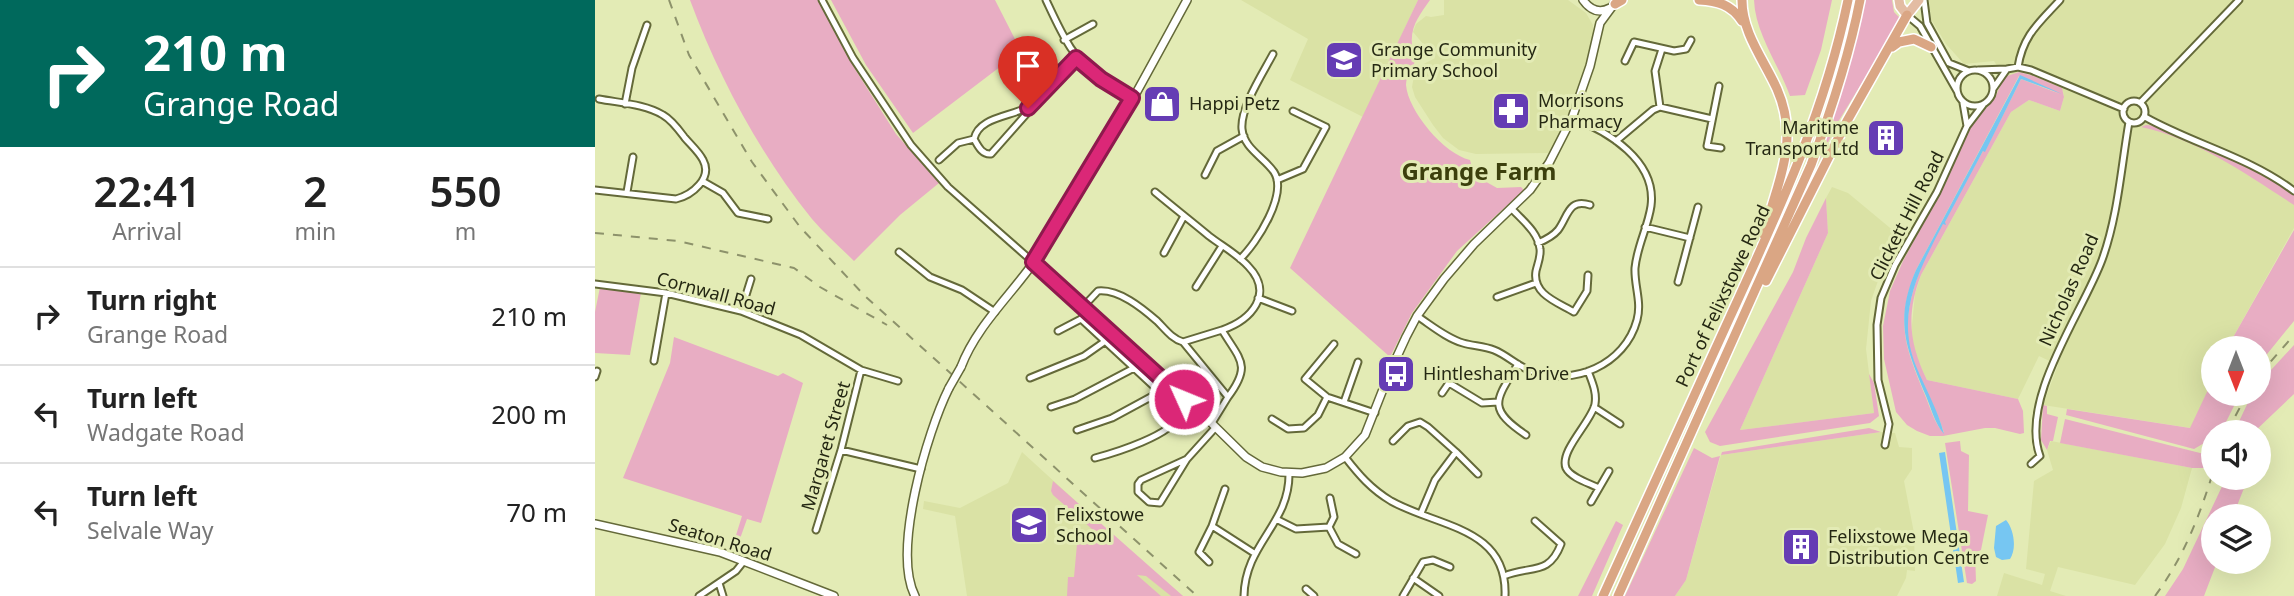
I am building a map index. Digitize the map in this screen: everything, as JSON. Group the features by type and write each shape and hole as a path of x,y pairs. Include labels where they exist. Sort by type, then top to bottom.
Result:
{"highway":[{"path":"1699,0 1718,1 1733,9 1745,26 1777,91 1786,132 1786,154 1781,183 1767,221 1759,254"},
{"path":"1742,0 1745,26"},
{"name":"Port of Felixstowe Road","path":"1603,596 1810,137 1848,0"},
{"name":"Port of Felixstowe Road","path":"1618,596 1811,165 1832,109 1860,0"},
{"path":"1745,316 1847,121 1907,15"},
{"path":"1887,52 1908,39 1921,40 1931,47"}],"main road":[{"path":"1899,0 1899,6 1907,15 1919,0"}],"street":[{"path":"822,0 853,58 906,137 948,187 1214,425 1235,449 1254,463 1289,473 1320,470 1345,457 1365,435 1389,374 1417,316 1460,258 1512,209 1542,174 1557,150 1572,118 1590,66 1599,23 1616,3"},
{"path":"1046,0 1064,40 1076,58 1101,79 1132,98"},
{"path":"913,595 908,552 910,524 921,469 939,409 976,338 1033,262 1132,98 1187,0"},
{"path":"1583,0 1593,10 1599,23"},
{"path":"1924,0 1927,23 1949,62 1954,67 1986,74 1992,89"},
{"path":"2018,67 2025,39 2060,0"},
{"path":"2140,103 2239,0"},
{"path":"1593,10 1606,11 1616,3"},
{"path":"1907,15 1920,26 1957,91 1964,104 1968,125"},
{"path":"1064,40 1093,24"},
{"path":"625,104 632,68 647,25"},
{"path":"1625,61 1634,43 1684,50 1691,40"},
{"path":"1660,107 1655,71 1662,49"},
{"path":"1240,259 1254,245 1276,201 1277,180 1273,171 1249,146 1244,136 1244,114 1273,54"},
{"path":"974,139 983,152 991,154 1076,58"},
{"path":"1957,91 1961,77 1972,71 2018,67 2123,109"},
{"path":"1960,98 1972,106 1985,102 2007,69"},
{"path":"1719,86 1707,146 1721,148"},
{"path":"595,190 676,200 688,195 702,181 705,171 702,159 669,119 654,110 599,99"},
{"name":"Clickett Hill Road","path":"1885,445 1889,424 1878,380 1877,325 1881,298 1895,265 1937,192 1968,125 1985,102"},
{"path":"2130,102 2140,103 2145,108 2145,117 2138,123 2129,122 2123,116 2123,109 2130,102"},
{"path":"974,139 977,130 987,123 1021,112 1033,104"},
{"path":"1616,141 1660,107 1712,119"},
{"path":"1277,180 1303,169 1326,127 1293,111"},
{"path":"2145,117 2272,174 2294,191"},
{"path":"1417,316 1459,341 1493,350 1531,371 1553,376 1588,371 1619,352 1635,328 1639,309 1636,262 1651,205 1649,181 1644,170 1616,141 1603,131 1572,118"},
{"name":"Nicholas Road","path":"2031,464 2040,456 2036,447 2037,420 2048,376 2102,260 2111,230 2129,122"},
{"path":"1205,175 1217,150 1244,136"},
{"path":"939,160 954,145 974,139"},
{"path":"627,192 633,157"},
{"path":"702,181 723,193 738,213 768,219"},
{"path":"1155,192 1240,259 1255,276 1258,298 1247,318 1222,330 1183,342"},
{"path":"1538,243 1556,232 1572,206 1581,202 1590,205"},
{"path":"1678,282 1698,207"},
{"path":"1512,209 1532,230 1538,243 1540,256 1536,284 1543,293 1574,312 1587,291 1588,275"},
{"path":"1164,253 1184,216"},
{"path":"1645,227 1690,238"},
{"path":"1196,287 1222,247"},
{"path":"899,252 930,277 962,290 995,312"},
{"path":"741,311 751,279"},
{"name":"Cornwall Road","path":"595,284 666,293 741,311 801,335 861,370 898,381"},
{"path":"1497,297 1536,284"},
{"path":"1058,331 1081,319 1098,291 1107,291 1138,306 1174,338 1183,342 1228,397"},
{"path":"654,361 666,293"},
{"path":"1258,298 1292,311"},
{"path":"1081,319 1177,408 1179,418 1171,427 1129,447 1094,458"},
{"path":"1187,459 1141,480 1137,487 1140,495 1152,504 1160,503 1187,459 1214,425 1237,385 1243,370 1240,359 1222,330"},
{"path":"1030,378 1078,360 1104,342"},
{"path":"1334,344 1305,379 1327,397 1375,413"},
{"path":"1344,402 1357,362"},
{"path":"1518,364 1498,402 1504,419 1526,435"},
{"path":"1051,407 1075,399 1134,368"},
{"name":"Margaret Street","path":"817,530 861,370"},
{"path":"1588,371 1594,389 1594,407 1565,461 1566,468 1572,474 1599,488"},
{"path":"1442,393 1451,380 1482,403 1498,402"},
{"path":"1077,430 1112,418 1160,392"},
{"path":"1272,419 1288,429 1304,428 1318,415 1327,397"},
{"path":"1177,408 1184,399"},
{"path":"1594,407 1620,424"},
{"path":"1393,441 1408,426 1420,422 1478,474"},
{"path":"841,450 921,469"},
{"path":"1421,513 1435,480 1456,452"},
{"path":"1345,457 1371,487 1393,502 1461,529 1483,542 1501,564 1505,596"},
{"path":"1591,502 1609,471"},
{"path":"1244,596 1246,573 1254,553 1287,496 1289,473"},
{"path":"1209,562 1199,552 1225,489"},
{"path":"1329,527 1334,517 1330,498"},
{"path":"1276,519 1296,529 1329,527"},
{"path":"1504,576 1545,567 1557,555 1561,544 1535,522"},
{"name":"Seaton Road","path":"595,524 708,549 834,596"},
{"path":"1212,526 1254,553"},
{"path":"1329,527 1338,544 1356,554"},
{"path":"1403,596 1420,566 1429,560 1450,567"},
{"path":"699,596 736,571 744,561"},
{"path":"1413,578 1439,596"},
{"path":"719,583 723,596"},
{"path":"1306,589 1314,596"}],"shaded area":[{"path":"690,0 818,0 855,69 896,134 939,183 900,215 854,261 812,219 758,142 727,86"},
{"path":"831,0 995,0 1021,51 913,133 866,65"},
{"name":"Grange Community Primary School","path":"1241,0 1418,0 1363,117 1290,80 1308,39"},
{"path":"1418,0 1430,0 1417,20 1412,37 1415,60 1406,85 1413,107 1439,140 1449,149 1470,160 1474,175 1497,188 1521,187 1524,190 1457,251 1412,313 1390,357 1290,268"},
{"path":"1444,0 1568,0 1586,13 1593,25 1593,41 1574,104 1552,153 1476,154 1459,150 1443,138 1433,125 1415,97 1412,87 1420,66 1435,58 1413,32 1416,24 1426,16 1444,15"},
{"path":"1754,0 1832,0 1821,50 1805,95 1790,96 1763,37"},
{"path":"1863,0 1892,0 1894,12 1901,19 1838,122 1804,191"},
{"path":"1929,0 2294,0 2294,228 2234,336 2201,336 2201,406 2191,428 2043,405 2058,365 2039,356 2018,399 1927,380 1916,357 1911,335 1915,294 1921,275 2011,112 2029,100 2060,111 2064,97 2063,91 2029,74 2019,72 2004,77 1994,61 1964,64 1946,44 1931,19"},
{"path":"2019,72 2062,88 2064,97 2060,111 2029,100 2011,112 1921,275 1913,303 1912,328 1916,353 1927,380 2018,399 2023,411 2024,433 1985,428 1930,436 1907,425 1896,412 1884,359 1883,326 1890,291 1943,187 1961,143 1969,128 1995,98 2004,77","holes":["2019,76 2060,94 2021,79 1985,151 1944,219 1920,271 1908,321 1909,344 1944,433 1933,416 1912,362 1905,334 1906,305 1916,270"]},
{"path":"2157,126 2250,164 2294,193 2294,205 2221,159 2161,132 2141,127"},
{"path":"1832,187 1848,193 1901,237 1880,275 1871,301 1866,349 1874,413 1740,430 1828,233 1826,198"},
{"path":"1826,198 1828,233 1740,430 1874,413 1869,374 1874,383 1879,416 1870,423 1720,446 1710,442 1705,432 1793,272"},
{"path":"2294,230 2294,321 2271,349 2271,336 2234,336"},
{"path":"600,287 641,293 630,355 595,353 595,312"},
{"path":"674,337 778,376 783,373 803,383 761,523 747,519 736,550 732,548 742,516 623,478 670,363"},
{"path":"2294,345 2294,394 2267,420 2240,420 2246,406 2271,406 2271,370"},
{"path":"2043,405 2047,406 2047,414 2058,417 2053,441 2050,441 2047,450 2041,440"},
{"path":"2201,405 2234,406 2227,420 2201,420 2201,445 2194,449 2066,415 2067,409 2190,428"},
{"path":"2065,419 2201,453 2201,468 2192,468 2060,443"},
{"path":"1869,428 1881,432 1721,455 1722,452"},
{"path":"1881,432 1895,433 1899,447 1912,448 1912,469 1904,481 1914,533 1915,571 1907,570 1897,596 1675,596 1686,580 1721,455"},
{"path":"1960,441 1961,451 1969,455 1968,511 1988,515 1981,550 1975,553 1976,581 1972,584 1967,583 1945,443"},
{"path":"2051,441 2192,468 2181,508 2165,544 2135,585 2058,567 2050,591 2066,596 1997,596 2004,573 2042,585 2045,574 2026,569 2034,481 2053,470 2047,450"},
{"path":"1694,448 1712,458 1720,456 1686,580 1675,596 1625,596"},
{"name":"Felixstowe School","path":"1022,452 1183,596 967,596 955,516 923,509 924,501 960,508 1008,483"},
{"path":"1053,481 1183,596 1171,596 1146,576 1137,575 1161,596 1067,596 1068,577 1074,577 1078,533 1101,545 1092,529 1053,495"},
{"path":"2220,490 2243,490 2238,504 2214,504"},
{"path":"1616,521 1623,525 1592,596 1578,596"},
{"path":"2201,531 2201,574 2212,574 2204,596 2165,596 2183,569"}],"water":[{"path":"2020,75 2062,94 2021,79 1985,152 1983,151 1945,222 1946,225 1943,224 1934,241 1918,275 1909,310 1910,347 1944,434 1933,416 1908,348 1905,304 1916,270"},
{"path":"1945,452 1964,582 1958,583 1939,453"},
{"path":"2006,520 2013,534 2014,545 2010,559 2002,560 1996,557 1994,548 1996,526"}],"railway":[{"path":"669,0 689,55 752,162 800,227 865,296 1197,596"},
{"path":"595,233 678,241 794,268 820,287 887,325"},
{"path":"2271,361 2294,335"},
{"path":"2233,420 2241,406"},
{"path":"2155,596 2190,535 2207,490"}],"place":[{"name":"Grange Community Primary School","path":"1344,60"},
{"name":"Happi Petz","path":"1162,104"},
{"name":"Morrisons Pharmacy","path":"1511,111"},
{"name":"Maritime Transport Ltd","path":"1886,138"},
{"name":"Hintlesham Drive","path":"1396,374"},
{"name":"Felixstowe School","path":"1029,525"},
{"name":"Felixstowe Mega Distribution Centre","path":"1801,547"}],"district":[{"name":"Grange Farm","path":"1479,172"}],"route":[{"path":"1028,108 1076,58 1109,85 1132,98 1033,262 1184,399"}]}
